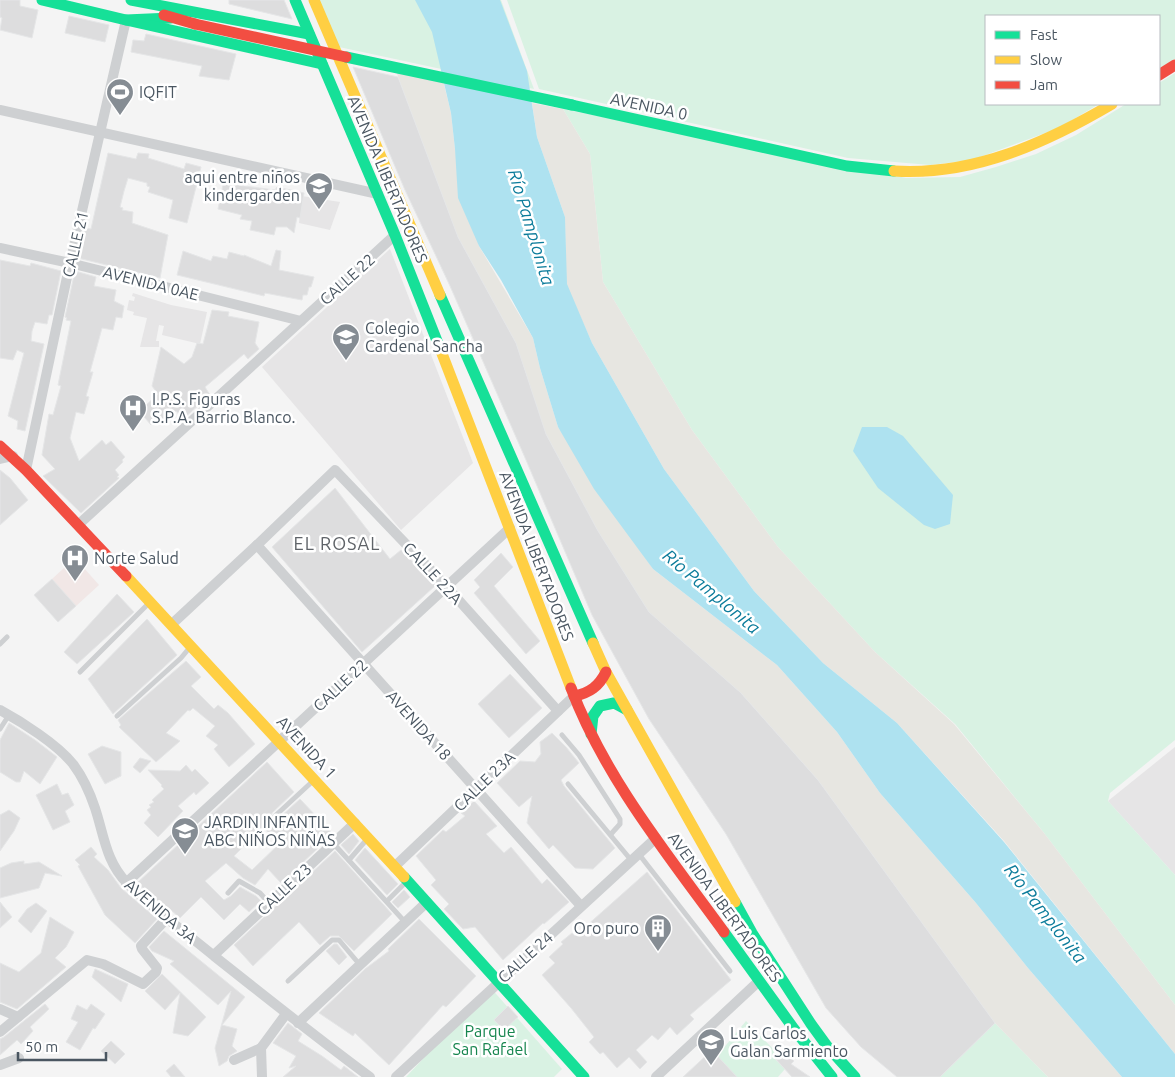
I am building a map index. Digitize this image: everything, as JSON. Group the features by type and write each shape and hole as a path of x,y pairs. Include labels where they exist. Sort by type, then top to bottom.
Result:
{"main road":[{"name":"AVENIDA 0","path":"42,0 126,20 171,18"},
{"name":"AVENIDA 0","path":"130,0 171,18 195,24 846,166 886,170 929,171 974,166 1047,140 1110,105"},
{"path":"130,0 309,34"},
{"name":"AVENIDA LIBERTADORES","path":"295,0 395,235 590,734 609,767 656,838 759,981 832,1077"},
{"name":"AVENIDA LIBERTADORES","path":"314,0 479,385 606,672 752,933 811,1024 832,1052 855,1077"},
{"path":"126,20 322,64"},
{"path":"1160,74 1175,65"},
{"name":"AVENIDA 1","path":"0,446 13,456 78,525 146,607 172,624 499,981 584,1077"},
{"path":"574,696 594,689 601,682 606,672"},
{"path":"590,734 592,716 603,704 614,702 625,707 628,711"}],"street":[{"name":"CALLE 21","path":"26,470 70,263 126,20"},
{"path":"0,110 378,194"},
{"name":"CALLE 22","path":"78,525 395,235"},
{"name":"AVENIDA 0AE","path":"0,248 70,263 301,321"},
{"path":"0,459 13,456"},
{"name":"CALLE 22A","path":"172,624 335,470 446,586 558,711"},
{"name":"CALLE 22","path":"126,883 510,528"},
{"name":"AVENIDA 18","path":"257,545 581,906"},
{"name":"CALLE 23A","path":"394,867 574,696"},
{"name":"AVENIDA 3A","path":"4,712 56,747 73,764 81,776 95,807 104,843 113,867 126,883 298,1024 369,1077"},
{"name":"CALLE 23","path":"214,955 354,823"},
{"name":"CALLE 24","path":"396,1077 656,838"},
{"path":"298,1024 427,902"},
{"path":"0,1032 87,960 103,964 143,984 156,972 157,968 141,946 167,918"},
{"path":"656,1077 759,981"},
{"path":"0,1009 18,1017"},
{"path":"234,1060 261,1048 286,1014"},
{"path":"261,1048 262,1077"},
{"path":"0,1065 20,1058"}],"lane":[{"path":"80,672 146,607"},
{"path":"0,644 7,637"},
{"path":"117,716 192,646"},
{"path":"0,729 4,712"},
{"path":"562,734 579,755 620,818 620,824 611,834"},
{"path":"275,816 314,779"},
{"path":"568,784 611,834 635,857 730,970"},
{"path":"349,860 368,838"},
{"path":"333,843 388,901 405,922"},
{"path":"228,893 239,881 260,893 269,903"},
{"path":"388,901 408,881"},
{"path":"288,982 332,940 336,939 360,965"}],"shaded area":[{"name":"aqui entre niños kindergarden","path":"302,196 340,202 330,230 299,223"},
{"path":"390,249 473,463 401,530 262,367"},
{"path":"133,293 171,305 207,312 200,344 162,335 164,326 159,325 156,341 159,341 159,347 140,347 147,318 133,315 134,312 127,310 129,300 134,301"},
{"name":"Norte Salud","path":"75,558 99,585 76,606 52,579"},
{"path":"1175,747 1175,875 1108,801"}],"green space":[{"path":"318,0 501,0 534,89 339,47"},
{"path":"507,0 1175,0 1175,59 1160,68 1160,15 985,15 985,105 1097,105 1059,128 972,160 930,165 848,158 539,89"},
{"path":"1175,73 1175,740 1110,793 1108,801 1175,875 1175,1005 1044,833 955,724 875,652 778,547 692,430 603,282 590,154 563,109 906,178 960,177 1036,154 1076,135 1124,105 1160,105 1160,82"},
{"name":"Parque San Rafael","path":"490,987 562,1069 554,1077 406,1077"},
{"path":"746,1021 779,1055 775,1059 785,1069 778,1077 737,1077 717,1056"},
{"path":"995,1023 1048,1077 940,1077"}],"sand":[{"path":"396,71 443,80 451,113 455,149 479,246 533,338 558,427 653,569 777,665 837,732 880,793 976,903 1028,968 1122,1077 1048,1077 995,1023 818,780 741,693 649,612 598,531 546,434 516,343 458,237"},
{"path":"532,103 563,109 590,154 603,282 692,430 778,547 875,652 954,724 1044,833 1175,1005 1175,1054 1004,841 897,723 823,663 754,591 664,469 592,343 566,284 565,217 537,137"}],"water":[{"name":"Río Pamplonita","path":"415,0 500,0 527,71 537,137 565,217 567,284 592,343 664,469 754,591 823,663 897,723 1004,842 1175,1054 1175,1077 1122,1077 1028,968 976,903 880,793 837,732 777,665 653,569 594,489 558,427 533,338 501,280 479,246 458,198 451,113 432,32"},
{"path":"862,427 887,427 903,436 953,495 950,524 935,529 924,525 878,488 853,451"}],"building":[{"path":"0,0 20,0 20,6 38,10 32,38 0,30 2,18 0,17"},
{"path":"229,0 284,0 292,19 229,4"},
{"path":"69,16 109,25 105,42 65,33"},
{"path":"146,34 236,54 229,80 199,76 202,66 131,52 133,40 144,41"},
{"path":"353,67 398,77 458,237 516,343 546,434 598,531 649,612 741,693 818,780 995,1023 940,1077 897,1077 861,1047 826,1008 726,834 649,719 592,615 450,286 405,190"},
{"path":"108,153 136,159 138,153 149,154 148,158 184,169 186,163 201,167 187,223 169,218 173,200 148,192 150,187 147,186 147,183 128,178 120,207 123,208 122,210 133,212 132,223 168,235 160,278 78,258 85,228 91,229"},
{"path":"224,180 237,183 237,185 275,190 277,187 304,193 300,218 297,217 294,233 287,227 276,227 274,235 250,230 252,221 240,219 242,215 218,209"},
{"path":"276,250 281,251 279,270 314,277 307,295 303,295 302,300 265,293 264,296 177,275 183,251 211,261 213,256 227,259 229,252 244,255 271,266"},
{"path":"0,260 30,266 31,263 61,271 52,315 49,315 47,324 35,322 32,331 31,341 44,344 25,431 17,429 18,421 8,416 24,353 17,350 13,360 0,358"},
{"path":"75,271 96,277 94,286 116,290 114,301 124,306 122,318 116,317 113,330 102,328 90,372 93,372 86,396 89,397 84,414 76,412 70,438 79,461 102,440 106,445 111,441 125,457 115,470 119,478 81,513 43,476 55,469 42,455 49,414 53,415 61,386 58,385 71,321 66,320 67,318 65,317"},
{"path":"212,310 229,312 228,316 259,322 255,343 259,349 248,359 244,354 205,387 210,395 183,419 176,411 161,423 158,419 151,425 128,398 131,394 145,406 158,394 152,386 161,347 184,364 192,357 197,343 203,344"},
{"path":"0,470 10,478 28,500 0,525"},
{"path":"335,488 390,559 401,550 436,585 362,652 272,547"},
{"path":"501,553 513,567 494,586 540,641 526,654 474,593 480,587 474,580"},
{"path":"52,579 76,606 58,622 34,595"},
{"path":"117,594 134,612 77,664 64,652"},
{"path":"147,619 177,655 113,714 88,679"},
{"path":"186,661 201,677 191,686 214,709 218,705 228,713 255,744 229,767 214,749 218,745 206,736 215,726 193,708 190,711 188,710 166,733 180,741 156,762 119,727 121,725 118,720"},
{"path":"510,674 542,708 509,738 478,704"},
{"path":"9,723 57,757 40,784 24,771 20,782 16,782 0,772 0,740"},
{"path":"552,733 579,763 561,780 564,786 615,848 593,869 575,868 553,845 549,849 527,823 532,796 519,807 497,783 520,761 535,762 541,754 540,742"},
{"path":"102,746 121,752 121,776 105,784 88,754"},
{"path":"140,758 151,761 140,773 133,767"},
{"path":"267,762 294,792 272,813 272,819 278,819 300,799 333,834 281,883 268,869 255,885 243,878 226,863 205,881 224,900 240,887 261,901 249,912 240,904 224,920 201,897 180,918 171,910 169,911 137,883","holes":["263,827 279,844 252,870 234,856"]},
{"path":"186,765 192,772 195,769 209,783 196,795 194,792 178,806 183,811 158,837 144,823 151,815 147,810 151,807 149,805 154,802 152,800 164,789 148,770 180,771"},
{"path":"57,784 62,795 68,793 74,805 65,811 70,822 53,830 36,795"},
{"path":"474,801 497,826 486,834 504,853 511,847 542,884 547,879 569,902 503,960 475,927 463,929 444,909 449,904 431,885 436,880 416,856 443,830 446,832 465,816 461,813"},
{"path":"9,810 20,818 14,831 0,851 0,815"},
{"path":"353,834 359,841 349,854 341,845"},
{"path":"91,847 97,854 94,857 108,870 121,888 157,919 135,943 105,915 78,866 80,865 75,860"},
{"path":"365,848 398,884 387,895 355,860"},
{"path":"335,851 392,914 354,951 339,936 330,936 320,945 299,922 253,966 234,945"},
{"path":"24,861 24,864 39,862 62,876 45,873 39,888 0,898 0,868 11,863"},
{"path":"647,872 731,980 690,1015 694,1019 677,1035 670,1027 658,1040 652,1035 636,1050 647,1062 640,1069 629,1057 617,1068 603,1052 600,1054 589,1042 594,1037 542,975 555,963 549,957 563,944 561,942 572,933 575,936"},
{"path":"404,890 410,897 398,908 392,902"},
{"path":"0,902 12,917 0,928"},
{"path":"36,903 47,911 31,933 18,921 27,909"},
{"path":"50,917 74,932 66,947 55,958 66,967 17,1009 0,1002 0,963 19,972 41,953"},
{"path":"419,919 476,976 446,1007 443,1005 389,1065 355,1033 353,1036 319,1013 365,969 389,951 388,949"},
{"path":"164,931 245,997 222,1025 237,1029 232,1046 237,1051 219,1066 215,1048 231,991 218,1005 170,964 174,961 152,951 149,947"},
{"path":"334,944 337,944 347,957 339,965 326,951"},
{"path":"95,969 128,984 121,1002 92,977"},
{"path":"162,974 206,1017 188,1036 173,1033 180,993 165,1010 145,991"},
{"path":"45,1004 49,1009 30,1027 33,1031 21,1044 17,1040 0,1055 0,1039"},
{"path":"91,1004 105,1014 95,1029 93,1028 80,1050 66,1042 78,1022 71,1019 77,1005 87,1010"},
{"path":"508,1006 518,1017 504,1030 494,1020"},
{"path":"288,1023 302,1034 298,1041 341,1070 344,1066 358,1077 283,1077 296,1066 289,1068 296,1056 273,1043"},
{"path":"111,1041 125,1054 115,1064 101,1051"},
{"name":"Luis Carlos Galan Sarmiento","path":"712,1050 737,1077 683,1077"},
{"path":"784,1051 794,1061 791,1064 810,1077 792,1077 772,1055 775,1052 779,1055"},
{"path":"174,1064 185,1077 171,1077 166,1071"}],"traffic: fast":[{"path":"42,0 126,20 171,18"},
{"path":"131,0 309,34"},
{"path":"295,0 395,235 441,351"},
{"path":"126,20 322,64"},
{"path":"346,57 572,105"},
{"path":"572,105 847,166 894,171"},
{"path":"440,295 593,643"},
{"path":"591,734 593,716 600,706 614,703 627,710"},
{"path":"404,877 584,1077"},
{"path":"735,902 752,933 811,1024 827,1046 855,1077"},
{"path":"724,932 794,1029 832,1077"}],"traffic: slow":[{"path":"314,0 440,295"},
{"path":"894,171 952,168 1008,154 1061,132 1110,105"},
{"path":"441,351 571,688"},
{"path":"126,576 404,877"},
{"path":"593,643 606,672 735,902"}],"traffic: jam":[{"path":"164,15 195,24"},
{"path":"195,24 346,57"},
{"path":"1160,74 1175,65"},
{"path":"0,446 26,470 126,576"},
{"path":"574,696 585,693 593,688 606,672"},
{"path":"571,688 601,753 639,815 724,932"}],"place":[{"name":"IQFIT","path":"120,116"},
{"name":"aqui entre niños kindergarden","path":"319,210"},
{"name":"Colegio Cardenal Sancha","path":"346,361"},
{"name":"I.P.S. Figuras S.P.A. Barrio Blanco.","path":"133,432"},
{"name":"Norte Salud","path":"75,582"},
{"name":"JARDIN INFANTIL ABC NIÑOS NIÑAS","path":"185,855"},
{"name":"Oro puro","path":"658,952"},
{"name":"Luis Carlos Galan Sarmiento","path":"711,1066"}],"district":[{"name":"EL ROSAL","path":"337,543"}]}
